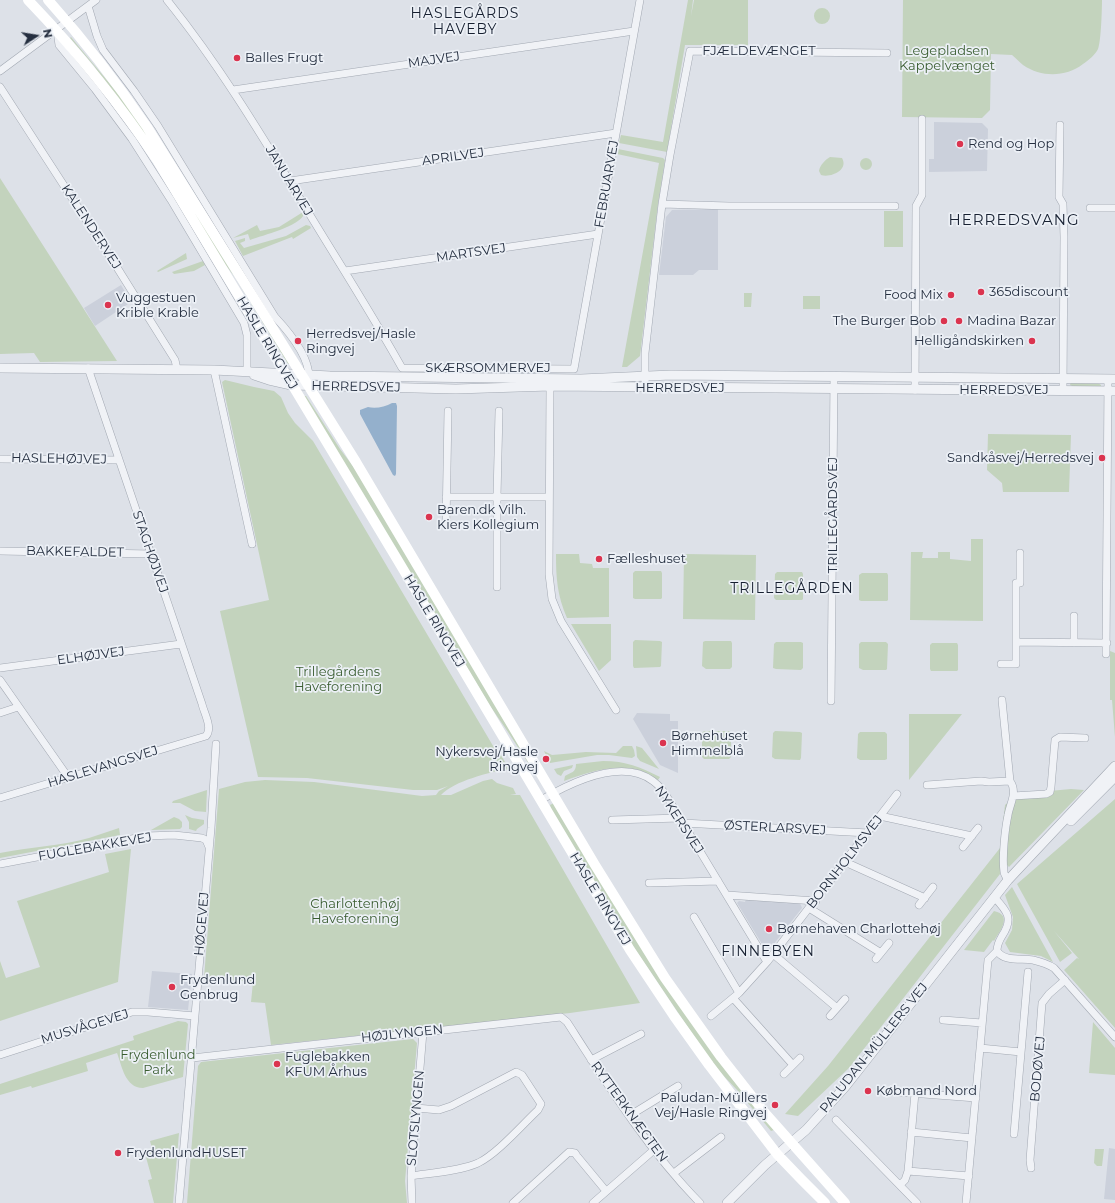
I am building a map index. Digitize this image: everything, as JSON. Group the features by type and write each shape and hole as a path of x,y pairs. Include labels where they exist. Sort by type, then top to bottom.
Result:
{"main road":[{"name":"HASLE RINGVEJ","path":"28,0 56,29 98,78 121,107 153,154 653,986 709,1066 777,1154 825,1203"},
{"name":"HASLE RINGVEJ","path":"48,0 67,21 116,83 147,128 305,374 308,385 356,462 642,942 686,1008 741,1083 791,1143 845,1203"}],"street":[{"path":"0,71 96,0"},
{"name":"JANUARVEJ","path":"167,0 191,30 233,90 378,324 402,368"},
{"name":"FEBRUARVEJ","path":"574,369 640,0"},
{"name":"HASLE RINGVEJ","path":"88,6 103,50 158,126 275,317 287,330 305,358 309,370 305,374"},
{"name":"HASLE RINGVEJ","path":"56,29 59,45 132,139 175,207 244,323 247,335 247,372"},
{"name":"MAJVEJ","path":"233,90 634,31"},
{"name":"FJÆLDEVÆNGET","path":"645,387 645,352 662,204 690,51 887,53"},
{"name":"KALENDERVEJ","path":"0,87 118,269 175,360 177,369"},
{"path":"915,390 916,206 922,194 922,119"},
{"path":"1060,125 1060,197 1063,204 1064,237 1063,391"},
{"name":"APRILVEJ","path":"290,181 616,133"},
{"path":"662,204 729,206 895,206"},
{"path":"1090,208 1115,208"},
{"name":"MARTSVEJ","path":"345,271 598,234"},
{"name":"HERREDSVEJ","path":"0,368 177,369 305,374 574,379 645,375 1112,379"},
{"name":"STAGHØJVEJ","path":"88,368 209,728 209,733 206,736"},
{"name":"SKÆRSOMMERVEJ","path":"402,368 574,369"},
{"path":"214,370 252,544"},
{"name":"HERREDSVEJ","path":"247,372 269,380 291,385 456,389 550,386 1112,391"},
{"name":"TRILLEGÅRDSVEJ","path":"831,701 834,376"},
{"path":"1106,654 1112,379"},
{"path":"550,386 549,574 552,599 561,621 616,710"},
{"path":"497,587 496,497 499,410"},
{"path":"446,526 448,411"},
{"name":"HASLEHØJVEJ","path":"0,459 119,460"},
{"path":"446,497 549,497"},
{"name":"BAKKEFALDET","path":"0,551 151,554"},
{"path":"1000,664 1016,664 1016,583 1020,583 1020,554"},
{"path":"1107,554 1115,554"},
{"path":"1074,616 1074,643"},
{"path":"1016,642 1107,643"},
{"name":"ELHØJVEJ","path":"0,668 181,644"},
{"path":"0,680 68,777"},
{"path":"1002,700 1010,782 1013,785 1013,796 1008,815 1004,850 1004,873 1008,880"},
{"path":"0,713 18,707"},
{"name":"HASLEVANGSVEJ","path":"0,798 206,736"},
{"path":"1013,796 1046,794 1050,792 1052,787 1054,740 1062,737 1085,738"},
{"name":"HØGEVEJ","path":"179,1203 192,1058 216,744"},
{"name":"PALUDAN-MÜLLERS VEJ","path":"727,1203 777,1154 806,1130 856,1074 1008,880 1115,766"},
{"name":"NYKERSVEJ","path":"541,800 584,779 600,774 629,772 647,777 657,784 664,792 767,962"},
{"name":"PALUDAN-MÜLLERS VEJ","path":"1037,849 1073,820 1115,777"},
{"path":"927,785 981,781 1010,782"},
{"name":"BORNHOLMSVEJ","path":"711,1016 736,995 767,962 816,901 897,794"},
{"path":"880,816 972,836"},
{"name":"ØSTERLARSVEJ","path":"612,820 681,820 868,833"},
{"path":"963,847 978,828"},
{"name":"FUGLEBAKKEVEJ","path":"0,864 133,838 154,836 174,835 202,838 206,840 209,847"},
{"path":"845,862 925,898"},
{"path":"649,883 718,881"},
{"path":"919,905 933,887"},
{"path":"727,895 816,901"},
{"path":"966,1203 988,960 997,951 997,945 1009,921 1006,912 994,898"},
{"path":"809,908 881,953"},
{"path":"694,917 736,995 793,1065"},
{"path":"876,959 889,943"},
{"path":"997,951 1006,958 1028,959 1045,963 1057,971 1115,1037"},
{"path":"773,954 838,1008"},
{"path":"1014,1134 1028,972"},
{"name":"BODØVEJ","path":"1031,1168 1030,1160 1042,1003 1049,994 1065,980"},
{"path":"830,1016 845,999"},
{"name":"MUSVÅGEVEJ","path":"0,1055 132,1012 195,1016"},
{"name":"HØJLYNGEN","path":"192,1058 559,1017 564,1018"},
{"name":"RYTTERKNÆGTEN","path":"564,1018 629,1116 654,1149 700,1203"},
{"path":"943,1020 982,1022"},
{"name":"SLOTSLYNGEN","path":"412,1203 411,1176 423,1032"},
{"path":"591,1060 641,1034"},
{"path":"980,1048 1021,1052"},
{"path":"784,1074 800,1058"},
{"path":"411,1176 465,1167 479,1162 496,1150 538,1110 541,1104 522,1075 516,1072 451,1106 439,1110 416,1108"},
{"path":"629,1116 678,1086"},
{"path":"884,1091 976,1098"},
{"path":"900,1185 905,1180 908,1171 915,1093"},
{"path":"836,1120 847,1125 917,1203"},
{"path":"911,1132 972,1138"},
{"path":"674,1173 721,1137"},
{"path":"593,1203 654,1149"},
{"path":"513,1203 569,1152 575,1153 606,1191"},
{"path":"908,1171 968,1176"}],"shaded area":[{"name":"Rend og Hop","path":"934,122 982,123 988,129 987,171 929,172 929,159 934,159"},
{"path":"718,209 718,270 699,270 693,275 659,275 666,217 672,210"},
{"name":"Vuggestuen Krible Krable","path":"121,285 131,302 95,326 84,308"},
{"name":"Børnehuset Himmelblå","path":"637,713 670,714 670,721 678,721 678,773 660,765 633,719"},
{"name":"Børnehaven Charlottehøj","path":"746,899 800,903 802,908 769,950 765,949 737,903 739,901 745,902"},
{"path":"152,971 192,974 188,1010 148,1007"},
{"path":"1109,1148 1115,1149 1115,1200 1104,1199"}],"green space":[{"path":"688,0 693,0 691,16 694,0 748,0 748,45 685,45 667,152 619,143 621,135 663,142"},
{"name":"Legepladsen Kappelvænget","path":"903,0 1102,0 1099,45 1097,51 1092,57 1076,68 1054,74 1046,74 1030,69 1012,55 991,54 990,110 982,118 902,117"},
{"path":"819,8 825,8 830,13 828,22 825,24 819,24 814,19 814,13"},
{"path":"71,37 134,114 290,364 288,364 235,277 223,262 94,66 70,38"},
{"path":"618,149 663,158 665,160 658,204 640,356 627,367 622,367 659,163 617,154"},
{"path":"830,157 842,158 844,162 843,166 834,174 825,176 821,175 819,171 820,167"},
{"path":"864,158 868,158 872,164 868,170 864,170 860,166 860,162"},
{"path":"0,178 117,361 40,362 34,353 0,354"},
{"path":"884,211 903,211 903,247 884,247"},
{"path":"303,212 304,214 301,219 280,230 250,240 248,234 233,238 257,225 260,231 279,227"},
{"path":"306,225 310,226 311,228 293,239 292,237 243,256 235,241 245,238 245,241 240,243 244,248 286,236"},
{"path":"186,253 187,259 158,272 157,271"},
{"path":"203,261 205,265 194,271 174,274 172,272"},
{"path":"744,293 752,293 751,307 744,307"},
{"path":"803,296 820,296 820,309 803,309"},
{"path":"225,380 274,391 281,397 288,413 295,423 313,441 499,756 487,764 501,755 509,769 492,772 463,781 454,785 441,795 451,795 483,781 492,779 497,783 513,788 516,794 510,795 520,795 640,1003 570,1013 271,1045 265,1003 251,1002 253,982 204,978 219,789 245,782 265,780 314,782 422,796 436,795 439,791 448,786 437,790 413,790 307,778 258,777 220,611 269,600 222,382"},
{"path":"1071,382 1098,383 1101,387 1074,387 1070,385"},
{"path":"303,396 306,396 340,449 359,474 540,781 490,706"},
{"path":"988,434 1071,435 1069,492 1003,492 1002,483 987,470"},
{"path":"971,539 983,539 983,621 910,620 911,552 923,552 922,558 938,558 938,552 950,552 950,559 971,561"},
{"path":"556,554 579,554 580,563 592,564 593,568 609,568 609,617 567,618 561,602 558,586"},
{"path":"684,554 756,555 755,620 683,619"},
{"path":"635,571 661,571 661,599 633,598 633,573"},
{"path":"777,572 802,572 802,600 776,600 774,598 775,574"},
{"path":"862,573 887,573 887,601 859,600 859,575"},
{"path":"571,624 611,624 611,660 599,671"},
{"path":"635,640 662,642 660,667 634,668 633,642"},
{"path":"731,641 732,667 730,669 706,669 702,666 703,642"},
{"path":"776,642 803,643 803,668 801,670 773,668 774,644"},
{"path":"861,642 886,642 888,644 886,670 863,670 859,668 859,644"},
{"path":"932,643 957,643 957,671 931,671 930,645"},
{"path":"1110,651 1115,653 1115,737 1112,700 1110,700"},
{"path":"909,714 962,714 909,780"},
{"path":"704,731 729,731 731,733 731,757 729,759 704,759 702,757 702,733"},
{"path":"775,731 802,733 800,760 775,759 772,757 773,733"},
{"path":"860,732 885,732 887,734 887,759 860,760 857,758 858,734"},
{"path":"623,746 632,746 635,756 632,758 597,755 550,763 544,751 552,755 586,752 616,753"},
{"path":"636,746 642,748 659,769 640,761 637,757"},
{"path":"603,761 633,765 660,777 658,780 646,773 634,769 614,768 583,774 564,781 565,776 574,771 576,764"},
{"path":"573,765 572,768 564,771 561,776 557,774 554,769"},
{"path":"1071,789 1084,790 1009,867 1007,865 849,1068 798,1116 785,1114 828,1066 1000,848 1005,805 1017,794"},
{"path":"207,790 206,812 195,811 180,803 172,803 173,801"},
{"path":"1115,799 1115,1028 1064,970 1077,958 1079,959 1054,931 1072,953 1060,962 1017,884"},
{"path":"554,803 614,904 774,1130 771,1131 738,1091 718,1070 633,946 552,812 550,805"},
{"path":"185,815 204,820 204,824 196,831 189,829 189,822"},
{"path":"174,817 182,822 182,827 180,829 151,830"},
{"path":"119,828 120,835 0,858 0,853 78,841"},
{"path":"131,849 118,982 0,1021 0,961 6,978 40,967 17,901 109,872 105,854"},
{"path":"1012,887 1053,962 1041,956 1010,952 1005,943 1012,930 1013,917 1005,895"},
{"path":"994,911 1000,913 1004,920 1002,928 994,941 993,940 984,952 964,950"},
{"name":"Frydenlund Park","path":"178,1021 186,1022 188,1024 183,1077 143,1088 137,1087 128,1080 125,1075 117,1053 86,1063 88,1071 32,1088 31,1086 0,1095 0,1084 134,1040 133,1036"},
{"path":"1093,1022 1115,1048 1115,1075 1089,1073"},
{"path":"413,1039 417,1043 405,1181 407,1203 187,1203 198,1066 201,1062"},
{"path":"179,1133 173,1203 154,1203 148,1180 152,1179 144,1150 152,1148 150,1141"},
{"path":"1095,1149 1104,1149 1102,1166 1097,1166 1094,1163"}],"water":[{"path":"396,403 397,406 395,476 393,475 360,414 360,410 368,407 374,408 386,406"}],"place":[{"name":"Balles Frugt","path":"237,58"},
{"name":"Rend og Hop","path":"960,144"},
{"name":"365discount","path":"981,292"},
{"name":"Food Mix","path":"951,295"},
{"name":"Vuggestuen Krible Krable","path":"108,305"},
{"name":"The Burger Bob","path":"944,321"},
{"name":"Madina Bazar","path":"959,321"},
{"name":"Herredsvej/Hasle Ringvej","path":"298,341"},
{"name":"Helligåndskirken","path":"1032,341"},
{"name":"Sandkåsvej/Herredsvej","path":"1102,458"},
{"name":"Baren.dk Vilh. Kiers Kollegium","path":"429,517"},
{"name":"Fælleshuset","path":"599,559"},
{"name":"Børnehuset Himmelblå","path":"663,743"},
{"name":"Nykersvej/Hasle Ringvej","path":"546,759"},
{"name":"Børnehaven Charlottehøj","path":"769,929"},
{"name":"Frydenlund Genbrug","path":"172,987"},
{"name":"Fuglebakken KFUM Århus","path":"277,1064"},
{"name":"Købmand Nord","path":"868,1091"},
{"name":"Paludan-Müllers Vej/Hasle Ringvej","path":"775,1105"},
{"name":"FrydenlundHUSET","path":"118,1153"}],"district":[{"name":"HASLEGÅRDS HAVEBY","path":"465,22"},
{"name":"HERREDSVANG","path":"1014,221"},
{"name":"TRILLEGÅRDEN","path":"792,589"},
{"name":"FINNEBYEN","path":"768,952"}],"park label":[{"name":"Trillegårdens Haveforening","path":"338,680"},
{"name":"Charlottenhøj Haveforening","path":"355,912"}]}
